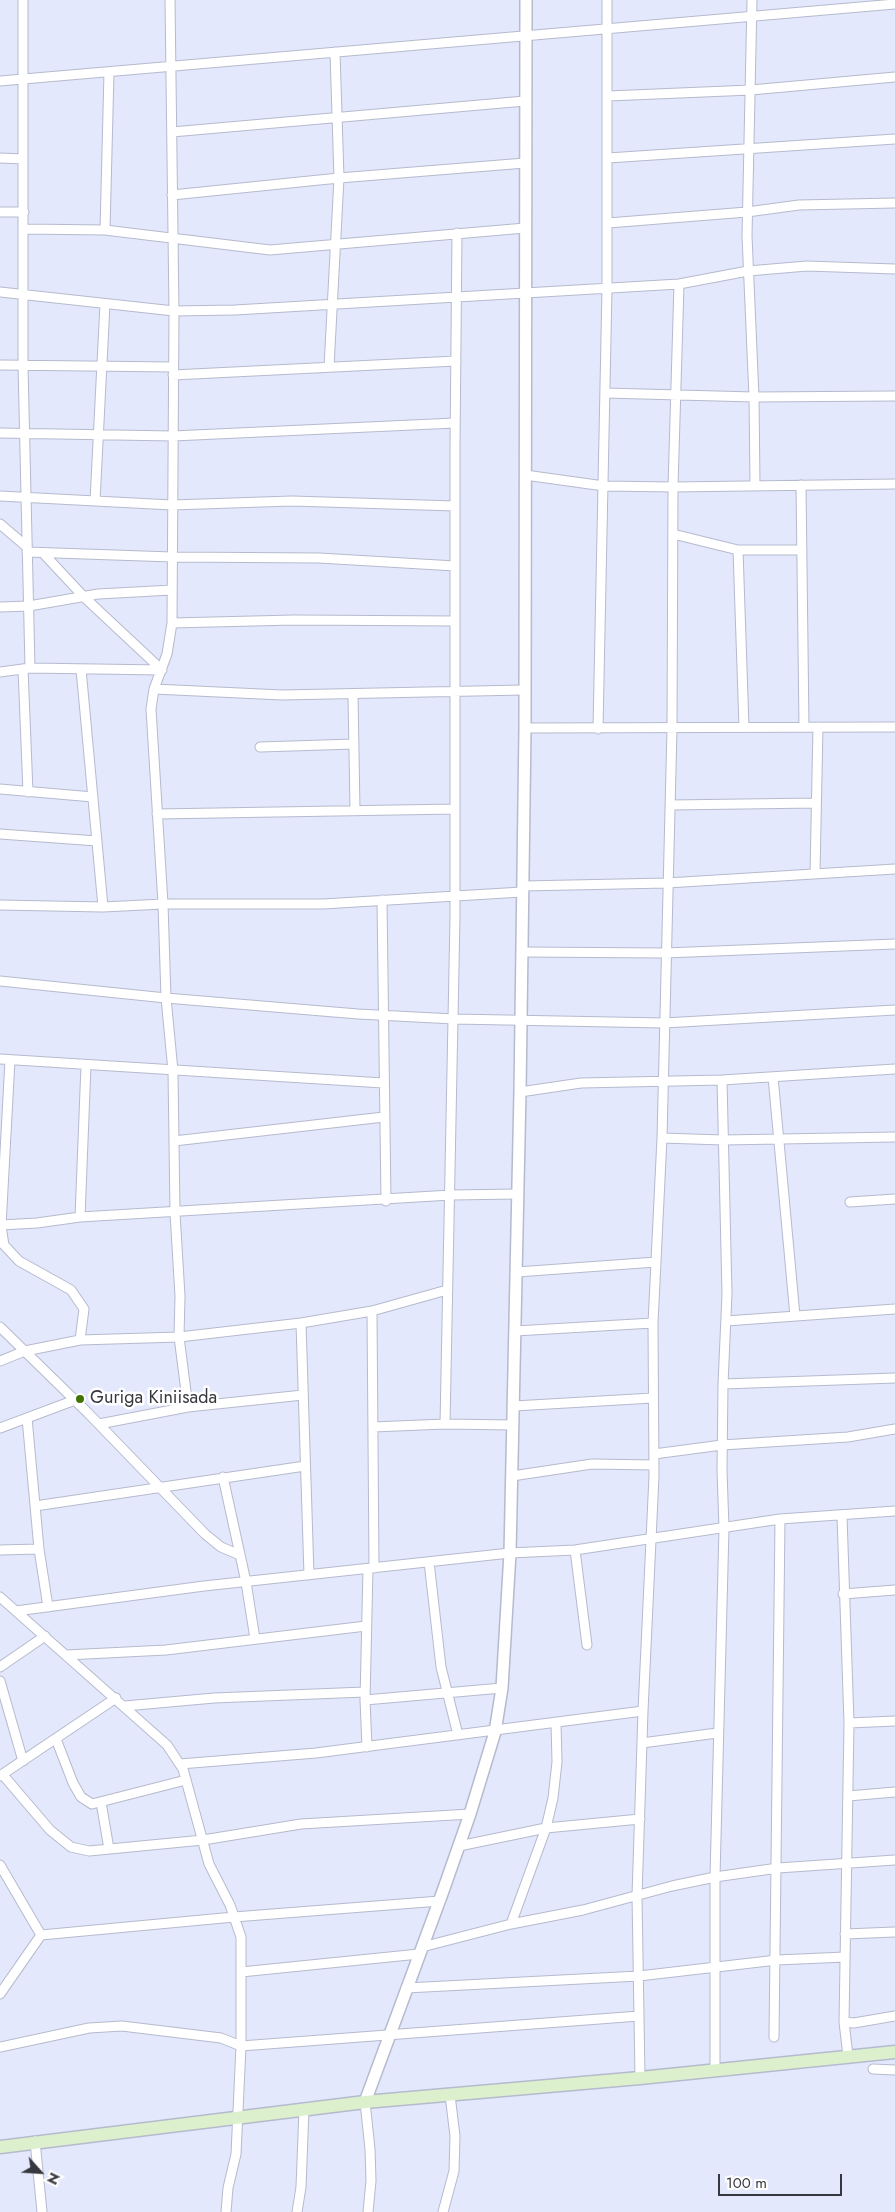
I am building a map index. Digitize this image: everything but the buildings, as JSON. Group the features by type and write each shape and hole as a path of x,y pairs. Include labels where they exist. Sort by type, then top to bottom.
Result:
{"main road":[{"path":"0,2147 238,2116 365,2102 640,2078 895,2052"}],"street":[{"path":"23,0 23,365 29,606 27,669 28,792"},
{"path":"170,0 174,311 172,623 162,670 154,689 150,708 163,904 166,998 173,1071 175,1213 180,1296 179,1337 188,1407"},
{"path":"368,2212 371,2181 365,2102 440,1901 470,1814 495,1732 502,1688 510,1553 514,1406 522,952 526,0"},
{"path":"598,729 608,223 607,0"},
{"path":"752,0 747,212 754,397 755,486"},
{"path":"0,81 895,4"},
{"path":"329,367 339,178 335,52"},
{"path":"106,230 109,72"},
{"path":"608,96 751,90 895,77"},
{"path":"172,132 525,101"},
{"path":"608,158 895,139"},
{"path":"0,158 24,159"},
{"path":"172,195 339,178 525,163"},
{"path":"608,223 747,212 799,205 895,203"},
{"path":"0,212 24,212"},
{"path":"24,229 106,230 173,240 270,250 525,228"},
{"path":"445,1424 454,1019 457,234"},
{"path":"0,292 174,311 332,305 679,284 748,271 807,266 895,268"},
{"path":"640,2078 638,1896 643,1711 654,1465 653,1323 662,1138 665,953 672,728 673,487 679,284"},
{"path":"95,501 105,304"},
{"path":"0,365 101,367 173,371 329,367 456,361"},
{"path":"605,393 754,397 895,396"},
{"path":"0,433 173,436 455,423"},
{"path":"524,474 604,486 895,484"},
{"path":"801,485 804,727"},
{"path":"0,496 172,505 292,501 455,506"},
{"path":"0,524 27,549 43,553 319,558 455,566"},
{"path":"673,534 738,550 802,550"},
{"path":"738,550 744,727"},
{"path":"43,553 84,597 162,670"},
{"path":"0,607 29,606 84,597 172,590"},
{"path":"172,623 294,620 455,621"},
{"path":"0,672 27,669 162,670"},
{"path":"80,669 103,907"},
{"path":"154,689 282,695 523,690"},
{"path":"353,695 355,810"},
{"path":"814,873 818,727"},
{"path":"524,728 895,727"},
{"path":"260,747 354,744"},
{"path":"0,789 93,797"},
{"path":"670,805 816,803"},
{"path":"157,814 455,808"},
{"path":"0,834 97,841"},
{"path":"0,905 103,907 163,904 323,904 522,889 667,883 895,868"},
{"path":"382,900 382,1015 386,1200"},
{"path":"522,952 665,953 895,944"},
{"path":"0,981 166,998 454,1019 664,1024 895,1010"},
{"path":"0,1059 383,1083"},
{"path":"10,1060 4,1097 0,1225 4,1245 19,1261 71,1290 84,1309 80,1340"},
{"path":"80,1217 86,1065"},
{"path":"520,1092 581,1083 722,1080 895,1070"},
{"path":"773,1077 796,1316"},
{"path":"716,2070 715,1877 717,1733 724,1528 722,1384 726,1321 722,1080"},
{"path":"174,1141 384,1117"},
{"path":"662,1138 723,1140 895,1137"},
{"path":"0,1225 37,1223 80,1217 451,1196 518,1194"},
{"path":"850,1202 895,1199"},
{"path":"517,1272 656,1262"},
{"path":"0,1361 25,1351 80,1340 179,1337 301,1323 372,1311 447,1290"},
{"path":"726,1321 895,1309"},
{"path":"367,1747 365,1696 366,1626 371,1569 372,1311"},
{"path":"301,1323 308,1575"},
{"path":"516,1331 653,1323"},
{"path":"0,1327 99,1424 205,1534 221,1547 240,1556"},
{"path":"722,1384 895,1378"},
{"path":"99,1424 188,1407 303,1395"},
{"path":"514,1406 653,1398"},
{"path":"0,1428 75,1400"},
{"path":"28,1418 39,1549 48,1607"},
{"path":"373,1427 445,1424 513,1425"},
{"path":"654,1454 722,1445 848,1437 895,1429"},
{"path":"512,1476 592,1464 654,1465"},
{"path":"35,1506 223,1476 305,1466"},
{"path":"223,1476 246,1582 255,1640"},
{"path":"16,1611 308,1575 510,1553 575,1550 780,1519 895,1511"},
{"path":"842,1516 843,1594 849,1723 844,2022 848,2056"},
{"path":"774,2037 777,1960 780,1519"},
{"path":"0,1550 39,1549"},
{"path":"575,1550 587,1645"},
{"path":"429,1562 440,1668 458,1736"},
{"path":"843,1594 895,1590"},
{"path":"0,1597 167,1745 180,1764 186,1780 209,1864 234,1917 241,1938 241,2046 236,2154 228,2188 226,2212"},
{"path":"66,1655 166,1650 366,1626"},
{"path":"0,1667 44,1636"},
{"path":"0,1681 24,1760"},
{"path":"124,1706 214,1698 365,1696 447,1693 502,1688"},
{"path":"116,1698 1,1776 50,1830 71,1848 89,1850 109,1849 203,1840 302,1824 470,1814"},
{"path":"180,1764 316,1753 495,1732 643,1711"},
{"path":"849,1723 895,1721"},
{"path":"511,1924 546,1828 553,1798 557,1762 556,1723"},
{"path":"642,1743 717,1733"},
{"path":"56,1739 73,1783 81,1797 92,1804 186,1780"},
{"path":"848,1796 895,1792"},
{"path":"101,1802 109,1849"},
{"path":"459,1846 546,1828 640,1819"},
{"path":"241,1972 421,1950 511,1924 715,1877 778,1868 895,1860"},
{"path":"0,1865 41,1935"},
{"path":"0,1994 41,1935 234,1917 440,1901"},
{"path":"845,1934 895,1932"},
{"path":"406,1988 639,1976 777,1960 845,1956"},
{"path":"0,2047 89,2028 122,2026 221,2038 241,2046 639,2016"},
{"path":"844,2022 854,2023 895,2016"},
{"path":"873,2069 895,2070"},
{"path":"443,2212 454,2171 455,2136 450,2095"},
{"path":"297,2212 301,2187 304,2109"},
{"path":"35,2142 42,2212"}],"place":[{"name":"Guriga Kiniisada","path":"80,1399"}]}
